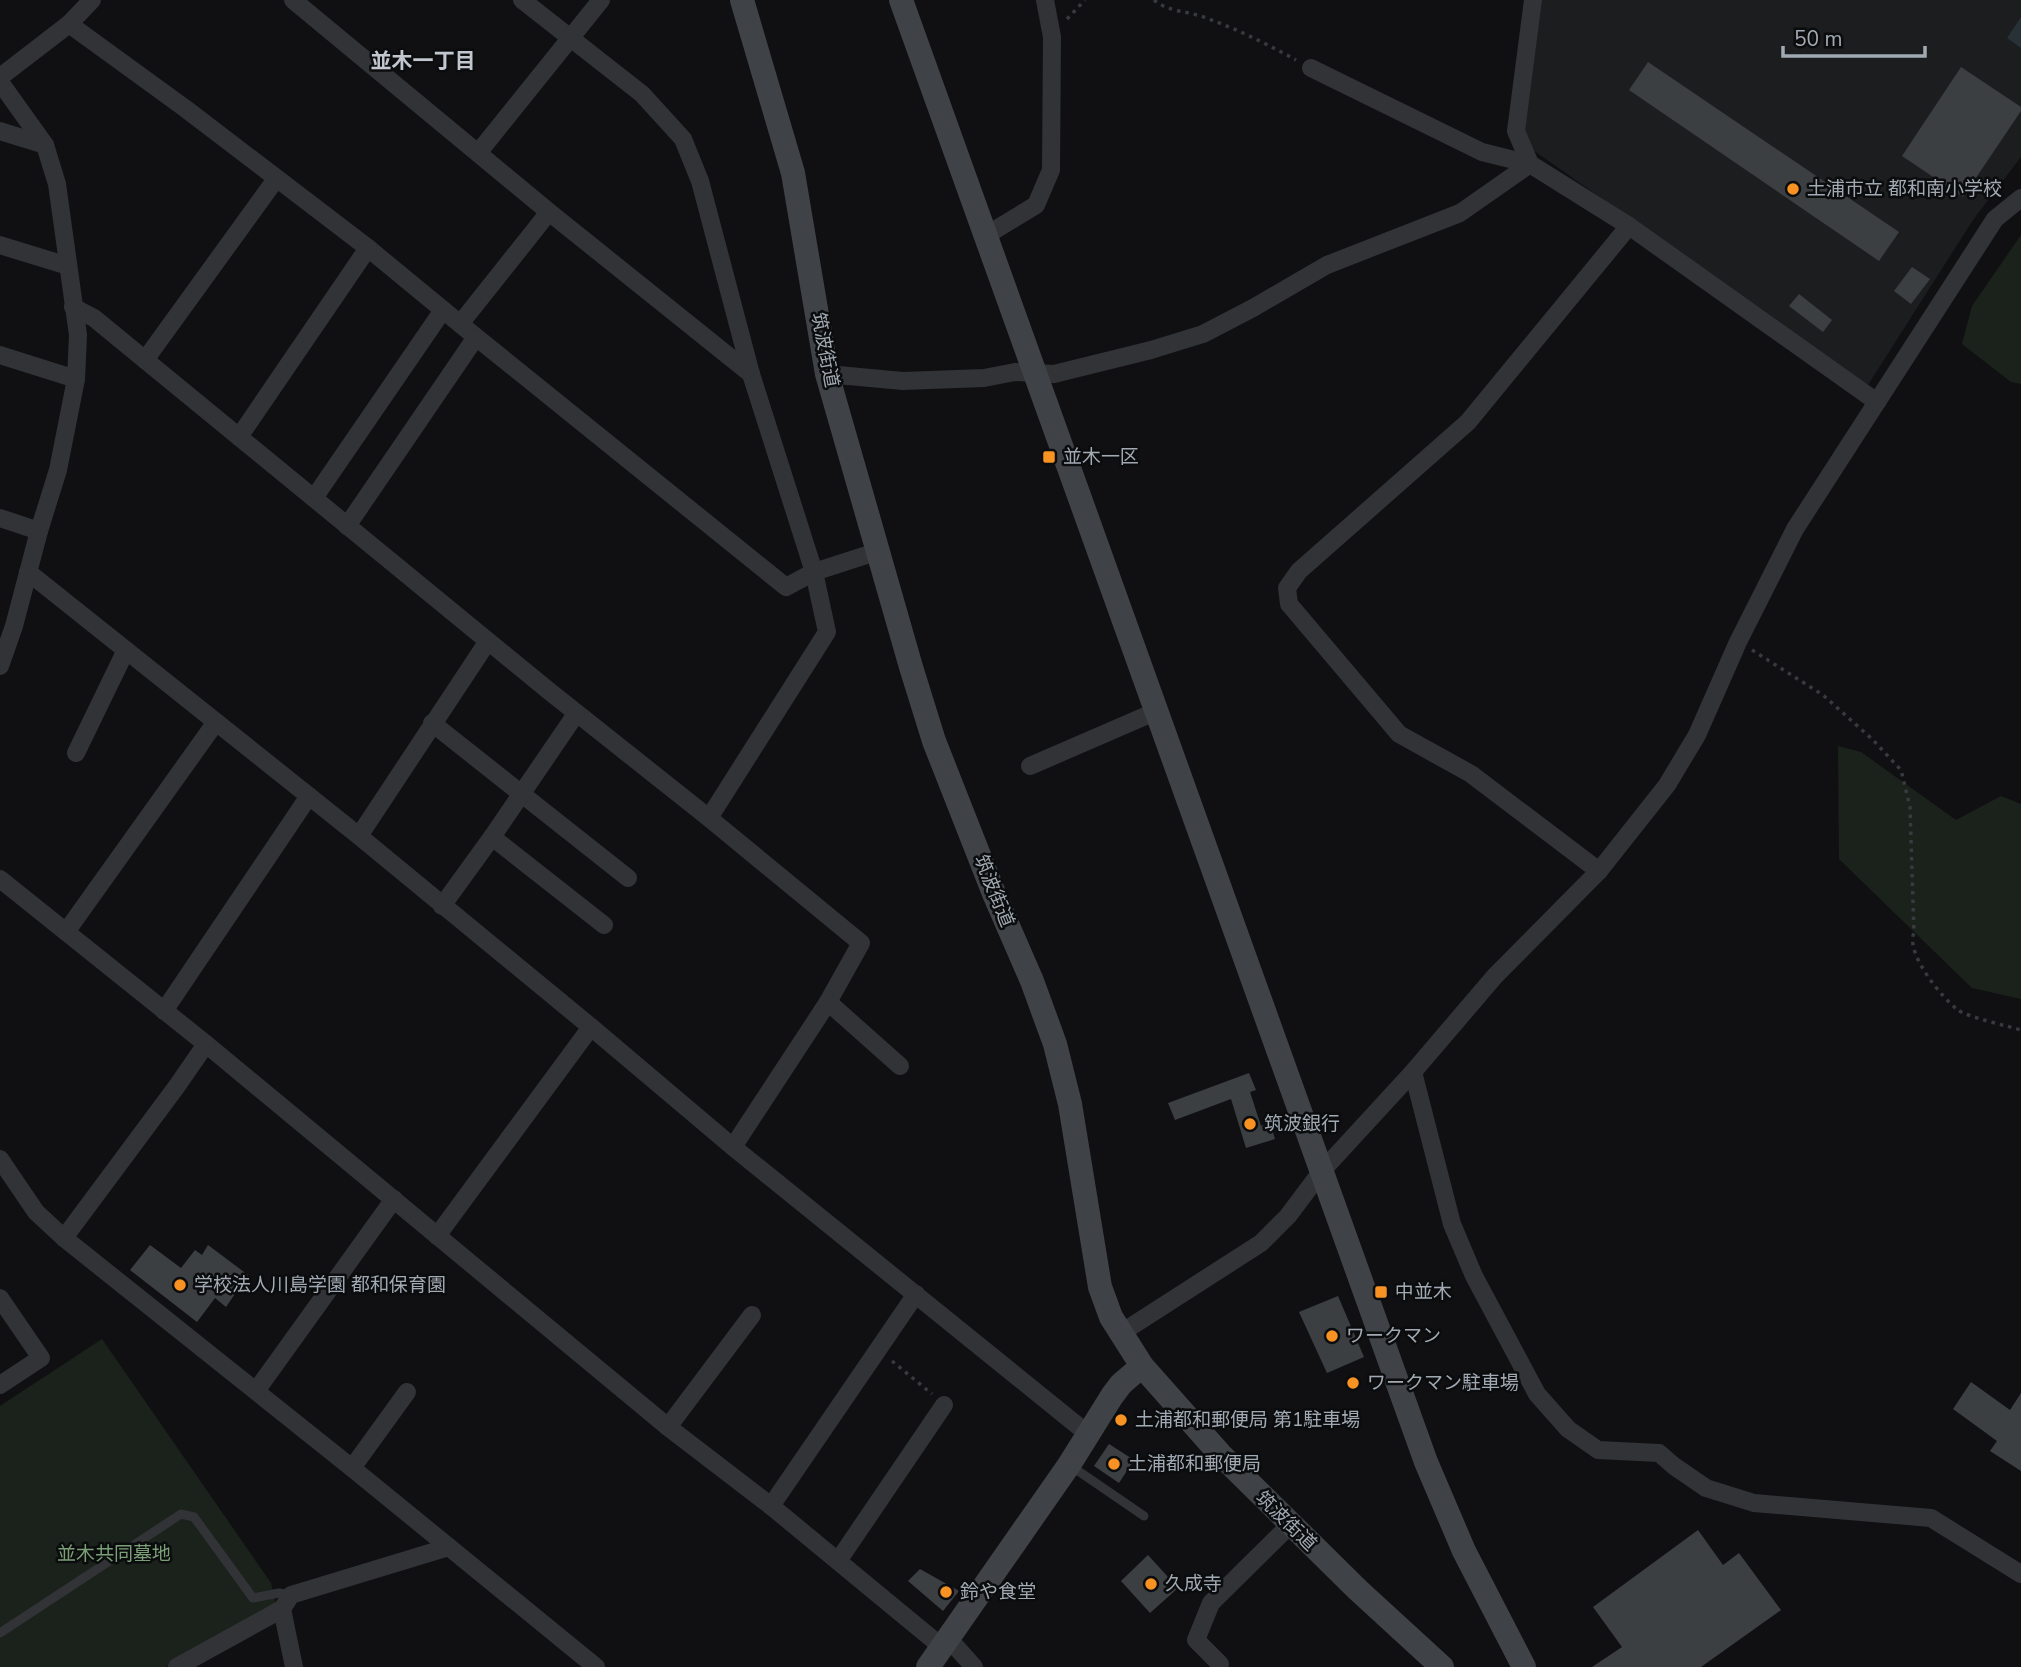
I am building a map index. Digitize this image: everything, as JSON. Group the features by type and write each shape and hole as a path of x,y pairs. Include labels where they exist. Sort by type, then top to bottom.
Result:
{"street":[{"path":"0,77 69,24 92,0"},
{"path":"293,0 549,212 751,374"},
{"path":"522,0 642,94 683,139 700,181 751,374 814,572 828,632 709,818"},
{"path":"478,153 601,0"},
{"name":"筑波街道","path":"742,0 793,173 828,374 934,741 1055,1044 1070,1104 1100,1287 1111,1317 1142,1366 1220,1454 1290,1525 1442,1667"},
{"path":"901,0 1394,1377 1443,1507 1524,1667"},
{"path":"985,236 1036,205 1051,170 1052,37 1045,0"},
{"path":"1530,164 1516,131 1533,0"},
{"path":"69,24 186,109 368,248 786,587 814,572 879,551"},
{"path":"1311,68 1482,152 1530,164 1629,226 1877,402"},
{"path":"0,82 45,145 57,184 78,335 76,379 58,470 28,572 7,623 0,666"},
{"path":"0,131 45,145"},
{"path":"828,374 903,381 984,378 1015,372 1054,374 1203,334 1327,265 1460,213 1530,164"},
{"path":"145,360 276,179"},
{"path":"1121,1334 1261,1243 1288,1216 1321,1172 1413,1072 1495,976 1600,871 1673,775 1697,735 1738,642 1795,529 1994,219 2021,198"},
{"path":"460,324 549,212"},
{"path":"1600,871 1471,774 1399,734 1289,604 1287,588 1299,571 1468,422 1629,226"},
{"path":"0,245 68,266"},
{"path":"239,437 368,248"},
{"path":"73,307 93,318 861,943 828,1002 733,1147"},
{"path":"314,498 443,310"},
{"path":"347,526 476,337"},
{"path":"0,355 76,379"},
{"path":"0,518 39,531"},
{"path":"28,572 359,836 592,1027 733,1147 1088,1434"},
{"path":"359,836 488,641"},
{"path":"76,753 126,650"},
{"path":"1030,765 1157,711"},
{"path":"442,906 576,713"},
{"path":"66,932 216,722"},
{"path":"432,723 628,878"},
{"path":"164,1011 309,796"},
{"path":"492,837 604,925"},
{"path":"0,879 206,1044 668,1427 838,1561 939,1651 974,1667"},
{"path":"828,1002 900,1066"},
{"path":"437,1236 592,1027"},
{"path":"64,1238 206,1044"},
{"path":"1413,1072 1452,1224 1474,1276 1537,1394 1568,1429 1598,1450 1659,1453 1706,1488 1754,1503 1931,1518 2021,1574"},
{"path":"0,1159 36,1212 64,1238 596,1667"},
{"path":"256,1391 394,1199"},
{"path":"771,1506 916,1294"},
{"path":"0,1298 41,1358 0,1385"},
{"path":"668,1427 751,1315"},
{"path":"939,1651 1069,1465 1116,1390 1142,1366"},
{"path":"352,1468 407,1392"},
{"path":"838,1561 944,1405"},
{"path":"1220,1664 1196,1640 1211,1603 1290,1525"},
{"path":"177,1667 286,1602 449,1547"},
{"path":"286,1602 294,1667"}],"lane":[{"path":"1069,1465 1144,1516"},
{"path":"0,1633 181,1514 194,1517 253,1598 279,1593 286,1602"}],"path":[{"path":"1154,0 1161,6 1203,16 1261,41 1311,68"},
{"path":"1738,642 1823,695 1872,739 1901,770 1910,807 1914,933 1911,939 1917,961 1959,1012 2021,1030"},
{"path":"879,1349 944,1405"}],"shaded area":[{"name":"土浦市立 都和南小学校","path":"1542,0 2021,0 2021,157 1973,220 1868,385 1523,143"},
{"path":"2021,17 2021,48 2007,38"}],"green space":[{"path":"2021,235 2021,384 2011,382 1962,344 1972,306"},
{"path":"1838,746 1861,752 1956,820 2001,796 2021,804 2021,999 1972,988 1839,859"},
{"name":"並木共同墓地","path":"102,1339 271,1583 277,1608 166,1667 0,1667 0,1406"}],"building":[{"path":"1648,62 1899,232 1879,261 1629,90"},
{"path":"1961,67 2021,107 2021,111 1963,197 1902,156"},
{"path":"1912,267 1930,279 1911,304 1894,291"},
{"path":"1799,294 1832,320 1823,332 1789,306"},
{"path":"1249,1073 1256,1090 1250,1092 1261,1126 1270,1123 1275,1139 1246,1148 1231,1099 1175,1120 1168,1103"},
{"path":"150,1245 181,1268 195,1250 202,1255 208,1245 248,1275 226,1307 215,1298 197,1322 130,1270"},
{"path":"1338,1296 1364,1357 1327,1373 1299,1312"},
{"path":"1971,1382 2010,1410 2021,1393 2021,1471 1990,1451 1997,1441 1953,1409"},
{"path":"1109,1444 1134,1460 1119,1483 1094,1466"},
{"path":"1698,1530 1723,1565 1739,1553 1781,1610 1701,1667 1592,1667 1622,1647 1593,1607"},
{"path":"1148,1555 1178,1588 1150,1613 1121,1581"},
{"path":"920,1569 959,1591 943,1611 908,1581"}],"place":[{"name":"土浦市立 都和南小学校","path":"1793,189"},
{"name":"並木一区","path":"1049,457"},
{"name":"筑波銀行","path":"1250,1124"},
{"name":"学校法人川島学園 都和保育園","path":"180,1285"},
{"name":"中並木","path":"1381,1292"},
{"name":"ワークマン","path":"1332,1336"},
{"name":"ワークマン駐車場","path":"1353,1383"},
{"name":"土浦都和郵便局 第1駐車場","path":"1121,1420"},
{"name":"土浦都和郵便局","path":"1114,1464"},
{"name":"久成寺","path":"1151,1584"},
{"name":"鈴や食堂","path":"946,1592"}],"district":[{"name":"並木一丁目","path":"423,61"}]}
